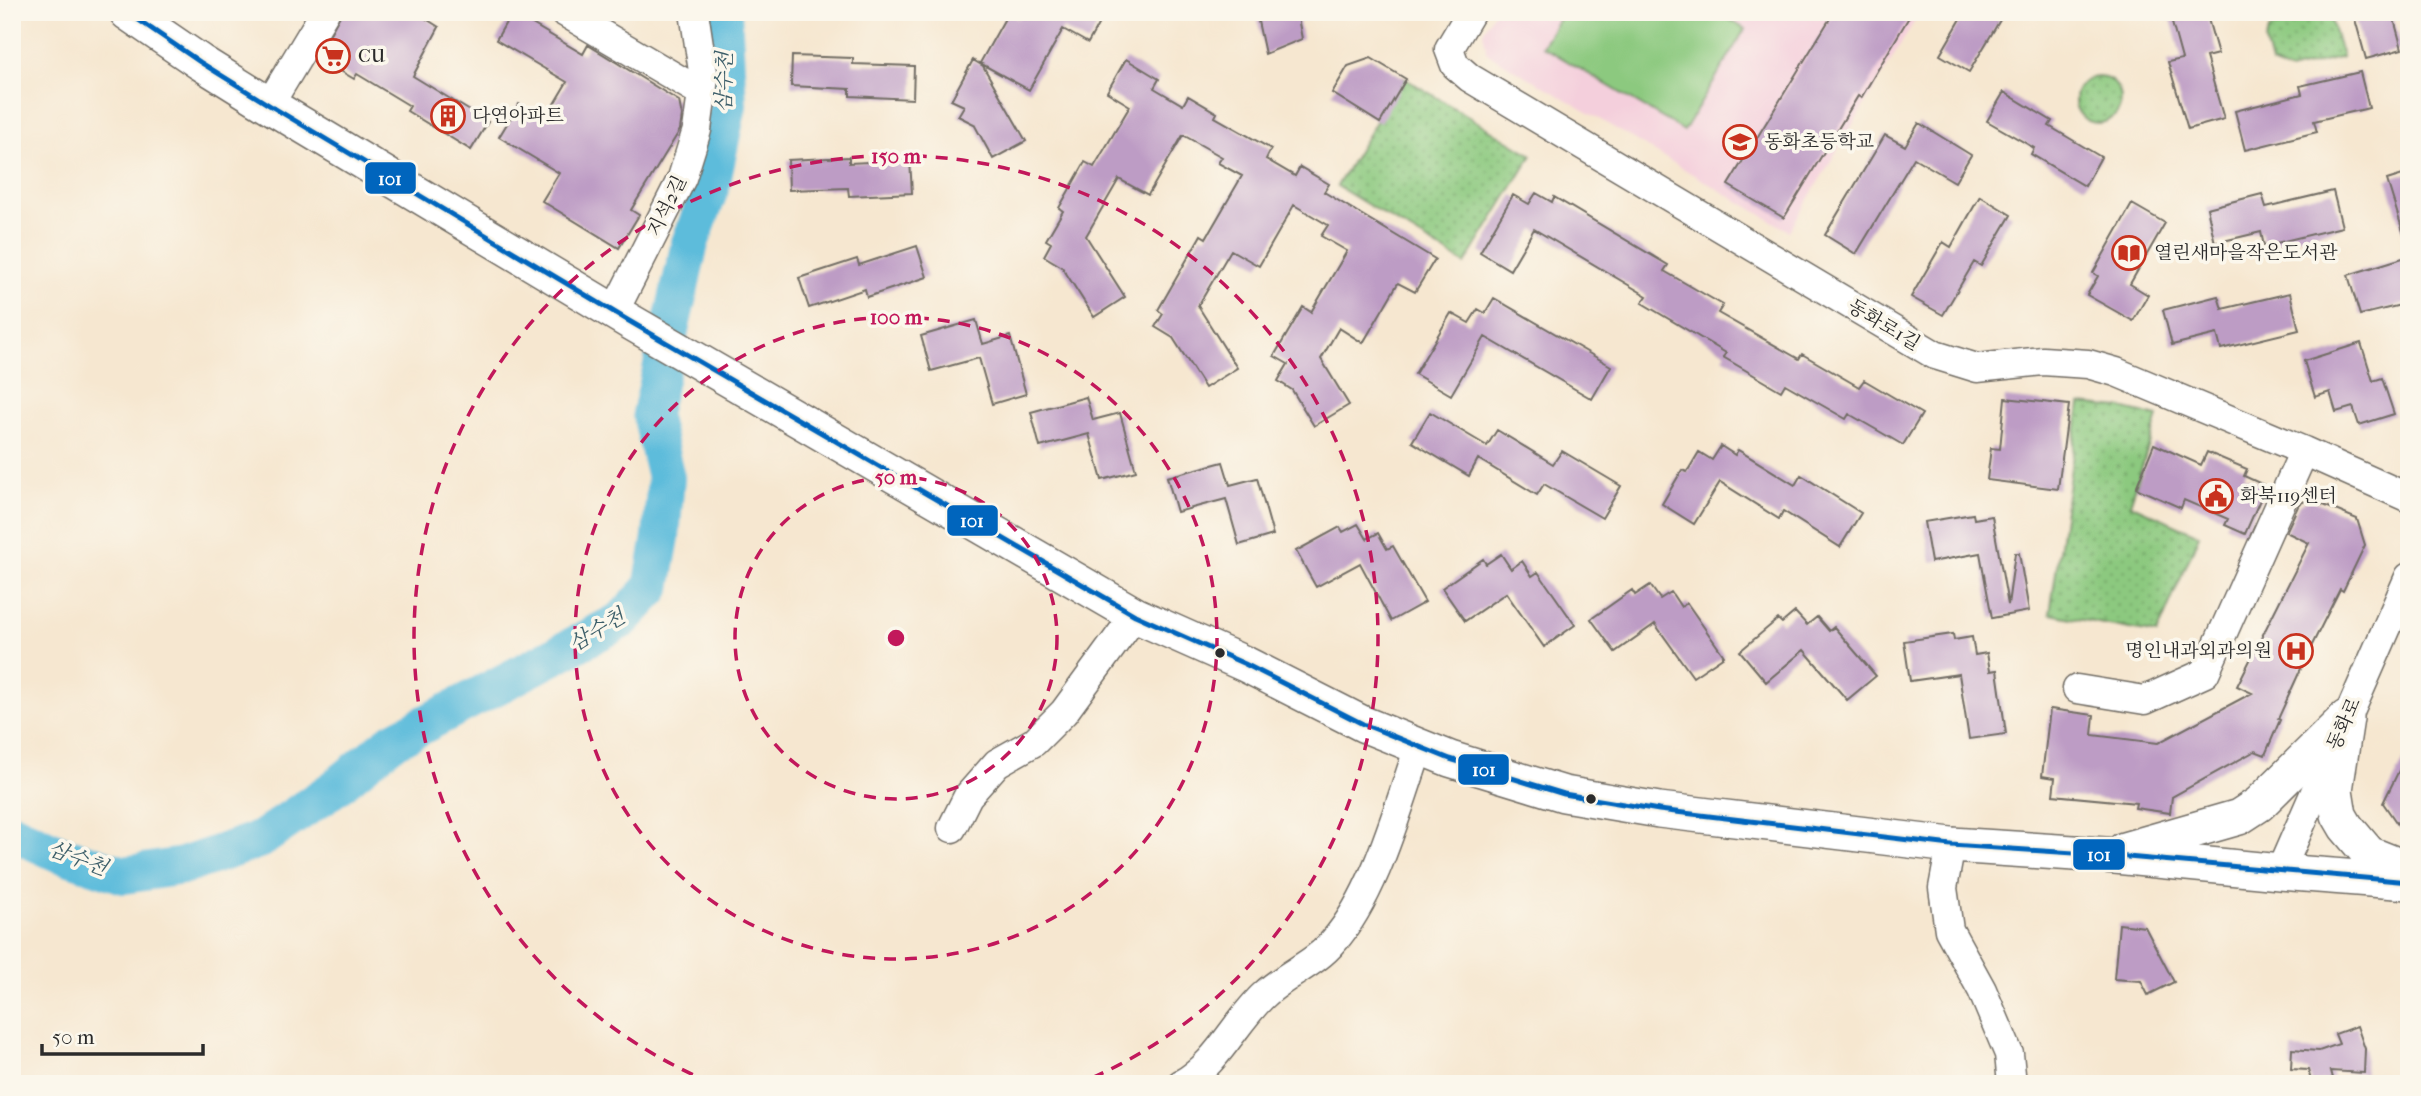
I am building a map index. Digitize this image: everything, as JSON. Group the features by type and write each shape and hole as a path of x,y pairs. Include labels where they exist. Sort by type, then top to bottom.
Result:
{"main road":[{"path":"127,12 269,105 621,316 1135,615 1245,664 1363,724 1450,759 1564,794 1658,810 1951,845 2105,855 2409,882"},
{"path":"2105,855 2239,817 2259,804 2346,718"},
{"path":"2346,718 2335,790 2339,815 2369,854 2409,870"}],"street":[{"path":"269,105 325,12"},
{"path":"564,12 702,93"},
{"name":"지석2길","path":"621,316 682,178 697,130 704,78 694,12"},
{"name":"동화로1길","path":"1471,12 1449,49 1455,65 1470,78 1935,355 1976,368 2043,361 2097,367 2116,372 2409,498"},
{"path":"2077,689 2145,699 2205,673 2304,451"},
{"name":"동화로","path":"2280,872 2409,577"},
{"path":"952,828 968,796 997,763 1034,742 1064,712 1135,615"},
{"path":"1181,1084 1213,1057 1264,994 1332,944 1339,935 1357,908 1386,842 1419,747"},
{"path":"1951,845 1943,888 1949,929 1982,990 2009,1054 2012,1084"}],"shaded area":[{"name":"동화초등학교","path":"1494,12 1920,12 1789,231 1487,53 1483,32"}],"green space":[{"path":"1563,12 1717,12 1745,29 1684,131 1542,46"},
{"path":"2329,12 2342,57 2289,71 2271,64 2265,41 2270,28"},
{"path":"1403,77 1532,155 1465,264 1337,186"},
{"path":"2098,77 2114,84 2121,100 2114,116 2098,123 2082,116 2075,100 2082,84"},
{"path":"2080,404 2121,408 2158,417 2130,504 2199,535 2157,634 2050,614"}],"building":[{"path":"342,12 415,12 439,27 413,76 488,122 471,150 407,111 410,106 357,74 354,79 317,57"},
{"path":"512,12 583,54 588,45 679,101 682,116 680,130 631,210 639,215 619,248 542,201 559,173 499,137 519,104 545,119 567,82 496,40"},
{"path":"1021,12 1105,12 1088,43 1063,29 1029,90 980,63 1008,13 1018,19"},
{"path":"1256,12 1299,12 1302,39 1265,54"},
{"path":"1834,12 1912,12 1784,218 1728,185"},
{"path":"1965,12 1987,12 2000,20 1969,72 1940,55"},
{"path":"2169,12 2206,12 2218,54 2206,57 2224,119 2188,129 2168,62 2182,59"},
{"path":"2353,12 2392,12 2402,49 2366,59"},
{"path":"792,56 853,58 853,64 914,66 913,99 850,96 850,89 791,86"},
{"path":"1371,58 1406,79 1380,123 1332,93 1348,66"},
{"path":"1126,59 1159,79 1154,88 1183,105 1188,96 1217,113 1215,117 1271,149 1266,159 1295,176 1300,167 1329,184 1324,192 1435,259 1415,292 1398,283 1363,343 1339,328 1321,359 1349,405 1314,426 1292,390 1278,381 1288,364 1274,356 1303,307 1311,312 1347,251 1321,236 1328,225 1294,205 1259,266 1231,250 1198,306 1237,368 1205,388 1173,338 1155,327 1163,314 1158,310 1201,235 1206,238 1242,176 1218,163 1222,157 1183,135 1148,195 1119,179 1086,236 1125,297 1094,317 1062,267 1044,256 1051,243 1046,240 1063,211 1059,208 1085,162 1094,167 1130,106 1107,92"},
{"path":"973,60 983,66 1026,141 993,159 974,124 958,116 964,106 951,100"},
{"path":"2360,72 2369,108 2314,121 2317,132 2245,150 2235,111 2302,94 2300,86"},
{"path":"2004,92 2052,121 2049,126 2101,157 2085,186 2031,154 2034,148 1987,121"},
{"path":"1919,123 1971,155 1955,182 1914,158 1856,254 1825,235 1885,135 1905,146"},
{"path":"849,157 849,163 910,160 912,193 849,196 848,188 789,190 788,160"},
{"path":"2409,173 2409,238 2405,238 2387,180"},
{"path":"2333,191 2342,227 2264,246 2261,232 2215,243 2207,208 2262,194 2266,207"},
{"path":"1536,193 1552,202 1554,197 1668,265 1664,271 1723,305 1718,313 1799,359 1802,354 1859,387 1864,380 1922,414 1903,445 1849,414 1846,419 1785,384 1781,391 1723,357 1726,353 1642,303 1647,296 1534,229 1510,270 1480,252 1513,195 1529,204"},
{"path":"1980,196 2011,215 1981,266 1974,262 1943,315 1911,297 1943,242 1951,247"},
{"path":"2132,204 2165,223 2130,284 2148,295 2133,321 2087,295 2098,276 2093,273"},
{"path":"917,246 927,277 867,297 865,289 809,308 799,278 857,259 859,265"},
{"path":"2406,257 2409,266 2409,303 2360,315 2348,275"},
{"path":"2290,293 2299,330 2221,349 2217,334 2172,345 2163,310 2218,296 2222,309"},
{"path":"1494,298 1611,366 1592,399 1485,337 1451,395 1415,374 1451,313 1469,323 1478,309 1485,313"},
{"path":"976,320 983,344 1010,336 1026,394 992,404 979,358 931,371 921,336"},
{"path":"2361,343 2373,381 2382,378 2394,414 2359,425 2353,407 2336,412 2330,392 2315,397 2304,361"},
{"path":"1086,397 1093,420 1120,413 1136,471 1102,480 1089,434 1040,447 1031,412"},
{"path":"2005,398 2069,405 2058,489 1987,480 1991,448 2000,449"},
{"path":"1430,412 1487,446 1497,430 1553,464 1562,451 1621,486 1602,518 1544,484 1537,495 1478,459 1469,476 1412,442"},
{"path":"2154,444 2201,465 2207,452 2247,469 2244,476 2266,486 2245,534 2225,525 2228,519 2184,500 2181,508 2136,488"},
{"path":"1721,446 1735,455 1738,450 1795,485 1801,475 1861,513 1840,547 1783,511 1779,519 1720,482 1694,524 1662,504 1682,470 1687,472 1699,452 1712,460"},
{"path":"1223,462 1230,485 1257,478 1273,535 1239,545 1226,499 1177,512 1167,477"},
{"path":"2309,499 2357,519 2365,545 2309,651 2265,755 2255,751 2172,797 2170,813 2135,808 2136,803 2053,795 2055,778 2042,776 2050,709 2094,715 2092,735 2158,743 2252,693 2237,686 2309,543 2286,532 2299,504"},
{"path":"1973,514 1974,519 1992,516 2008,605 2015,553 2019,553 2029,611 1992,618 1980,553 1931,562 1924,522"},
{"path":"1358,524 1367,539 1378,533 1387,549 1393,546 1425,602 1391,621 1360,563 1316,587 1296,551 1340,527 1343,532"},
{"path":"1501,554 1511,569 1522,561 1532,576 1538,572 1575,625 1544,647 1506,593 1465,621 1442,588 1483,559 1486,564"},
{"path":"1650,585 1660,599 1671,592 1681,607 1687,603 1724,656 1693,677 1655,624 1615,652 1591,619 1632,590 1635,595"},
{"path":"1795,612 1807,625 1817,617 1829,631 1834,627 1876,676 1847,700 1804,650 1766,682 1740,651 1778,619 1782,623"},
{"path":"1953,634 1954,640 1972,637 1975,655 1987,653 1990,671 1997,670 2006,734 1969,739 1959,674 1910,681 1904,641"},
{"path":"2409,750 2409,841 2383,803"},
{"path":"2119,924 2145,927 2174,982 2148,995 2141,981 2114,979"},
{"path":"2357,1026 2365,1049 2364,1073 2331,1071 2333,1078 2312,1084 2308,1070 2291,1069 2292,1049 2319,1051 2339,1044 2335,1034"}],"waterway":[{"name":"삼수천","path":"12,832 58,853 124,875 183,866 261,839 336,787 391,742 622,620 652,588 661,537 666,478 651,414 690,243 711,186 728,105 723,12"}],"transit line":[{"name":"101","path":"127,12 269,105 629,321 1135,615 1245,664 1363,724 1450,759 1564,794 1659,810 1951,845 2105,855 2409,882"}],"place":[{"name":"CU","path":"333,56"},
{"name":"다연아파트","path":"448,116"},
{"name":"동화초등학교","path":"1740,142"},
{"name":"열린새마을작은도서관","path":"2129,253"},
{"name":"화북119센터","path":"2216,496"},
{"name":"명인내과외과의원","path":"2296,651"}]}
